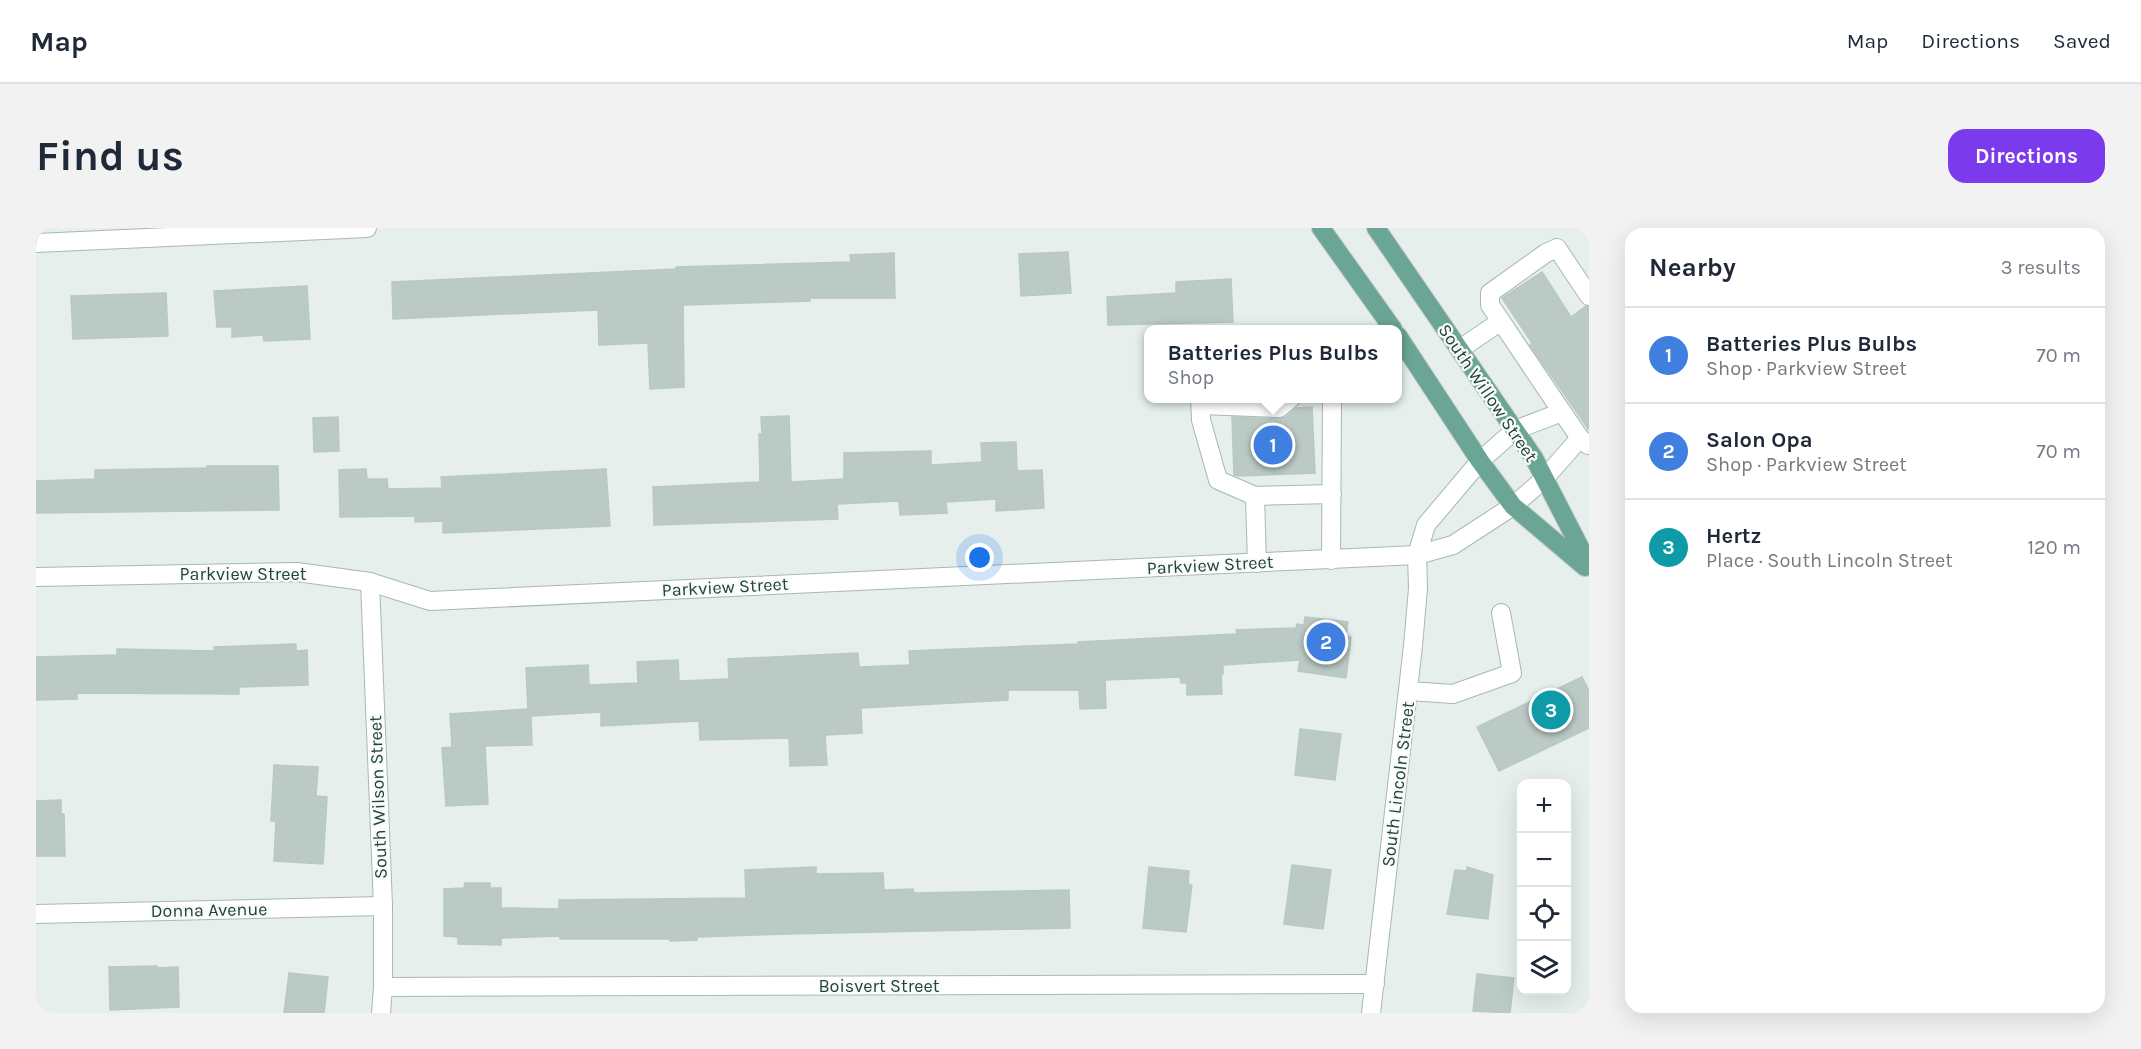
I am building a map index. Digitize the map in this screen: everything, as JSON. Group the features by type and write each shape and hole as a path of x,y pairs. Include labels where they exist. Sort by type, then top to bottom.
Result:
{"main road":[{"path":"1321,228 1389,325"},
{"name":"South Willow Street","path":"1376,228 1534,458 1589,565"},
{"path":"1402,342 1480,461 1513,506 1589,570"}],"street":[{"path":"36,243 367,228"},
{"path":"1417,555 1454,544 1513,506 1584,442 1490,305 1490,292 1546,253 1557,248 1589,296"},
{"path":"1460,349 1501,321"},
{"path":"1201,403 1201,420 1218,480 1255,496 1332,494"},
{"path":"1214,403 1279,408 1286,403"},
{"path":"1331,560 1332,403"},
{"path":"1515,430 1562,412"},
{"name":"South Lincoln Street","path":"1371,1013 1408,691 1418,588 1417,555 1426,525 1480,461 1515,430"},
{"path":"1255,496 1257,563"},
{"name":"Parkview Street","path":"36,577 297,572 370,582 430,601 1417,555"},
{"name":"South Wilson Street","path":"370,582 383,906 381,1013"},
{"path":"1408,691 1453,694 1512,673 1501,613"},
{"name":"Donna Avenue","path":"36,914 383,906"},
{"name":"Boisvert Street","path":"383,987 1375,984"}],"building":[{"path":"1068,252 1071,293 1021,296 1019,254"},
{"path":"894,253 895,298 810,298 810,301 683,305 684,387 650,389 648,343 599,345 598,310 393,319 392,282 676,269 676,267 851,262 850,255"},
{"path":"1542,272 1571,317 1586,306 1589,307 1589,430 1530,345 1532,343 1502,298"},
{"path":"1231,279 1233,322 1108,325 1107,297 1176,293 1176,282"},
{"path":"307,286 310,339 264,341 263,335 232,337 232,327 217,327 214,291"},
{"path":"166,293 168,336 73,339 71,296"},
{"path":"1312,407 1315,473 1234,475 1232,417 1279,419 1286,417 1296,408"},
{"path":"789,416 791,482 844,479 844,453 931,451 931,465 982,462 981,443 1016,442 1017,471 1042,470 1044,508 996,511 996,499 946,502 947,513 900,515 899,501 837,504 838,519 654,525 653,487 760,482 761,417"},
{"path":"338,417 339,451 314,452 313,418"},
{"path":"207,466 278,466 279,510 36,513 36,481 95,479 95,470 207,468"},
{"path":"366,469 367,479 387,479 388,489 442,488 441,477 606,469 610,526 443,533 443,521 415,522 415,516 340,517 339,470"},
{"path":"1305,617 1348,622 1346,636 1351,637 1346,678 1298,671 1300,660 1223,665 1222,694 1187,695 1187,683 1181,683 1180,677 1105,680 1106,708 1080,709 1079,690 1008,690 1008,700 861,708 862,733 825,735 827,765 790,766 789,738 700,740 699,721 601,726 601,712 531,716 532,745 485,746 488,804 446,806 442,748 452,747 450,714 528,709 526,668 588,665 589,685 638,683 637,662 678,660 679,681 729,679 728,659 858,653 859,667 910,665 909,651 1237,634 1236,630 1296,628 1297,624 1304,625"},
{"path":"296,644 296,651 307,650 308,685 239,687 239,694 77,693 77,699 36,700 36,657 117,655 117,649 214,651 214,647"},
{"path":"1582,677 1589,691 1589,728 1499,771 1477,727"},
{"path":"1300,729 1341,734 1335,780 1295,775"},
{"path":"274,765 318,767 316,796 327,797 323,864 274,861 276,821 271,821"},
{"path":"61,800 61,814 64,814 65,856 36,856 36,801"},
{"path":"1292,865 1331,870 1323,929 1284,924"},
{"path":"816,867 816,874 883,873 884,890 913,889 914,893 1069,890 1070,928 786,934 697,937 697,940 670,941 670,939 560,939 560,936 501,938 501,945 458,944 458,937 444,936 444,889 464,888 465,883 490,883 490,888 501,888 501,908 559,909 559,900 746,898 745,870"},
{"path":"1149,867 1189,871 1188,884 1192,885 1186,932 1143,928"},
{"path":"1467,867 1493,875 1488,919 1447,914 1455,870 1467,871"},
{"path":"157,966 157,968 178,967 179,1007 110,1010 109,967"},
{"path":"289,973 328,977 324,1013 284,1013"},
{"path":"1477,974 1514,978 1510,1013 1473,1011"}],"place":[{"name":"Batteries Plus Bulbs","path":"1273,445"},
{"name":"Salon Opa","path":"1326,642"},
{"name":"Hertz","path":"1551,710"}]}
